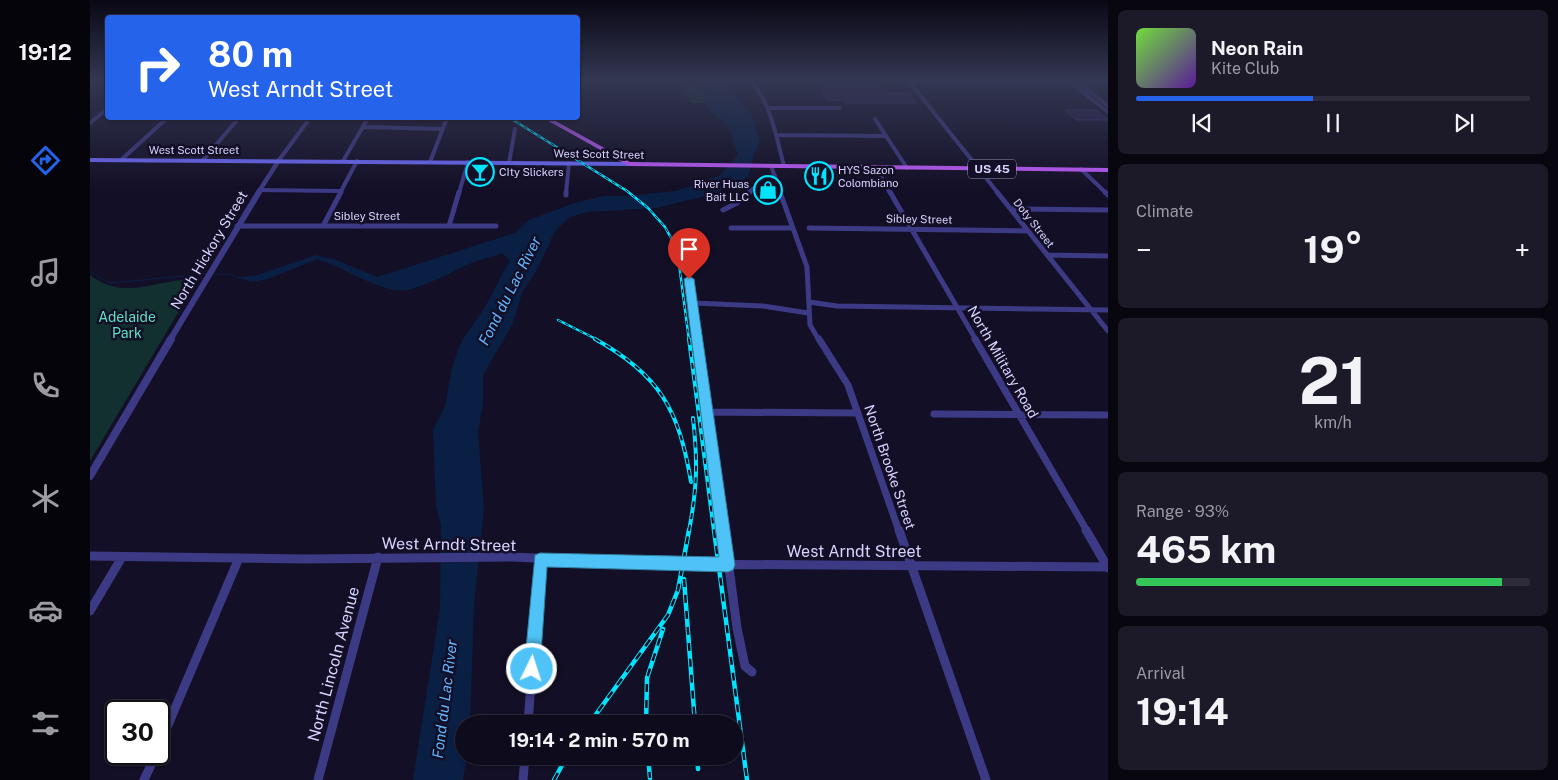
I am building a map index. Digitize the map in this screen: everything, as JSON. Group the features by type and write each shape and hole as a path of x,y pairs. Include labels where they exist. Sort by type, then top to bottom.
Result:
{"main road":[{"name":"US 45","path":"550,120 629,164"},
{"name":"West Scott Street","path":"90,160 279,160 1108,170"}],"street":[{"path":"770,116 784,166"},
{"name":"Doty Street","path":"937,116 1108,331"},
{"path":"875,119 907,168"},
{"path":"121,160 165,120"},
{"path":"203,160 237,120"},
{"name":"North Hickory Street","path":"90,476 259,190 309,120"},
{"path":"343,161 367,120"},
{"path":"430,162 446,120"},
{"path":"363,128 444,128"},
{"path":"509,163 514,129"},
{"path":"776,135 886,136"},
{"path":"323,226 357,161"},
{"path":"449,226 468,162"},
{"path":"566,195 568,163"},
{"name":"North Brooke Street","path":"771,166 809,274 808,313 813,333 848,386 986,780"},
{"name":"North Military Road","path":"876,168 1108,567"},
{"path":"1081,169 1108,195"},
{"path":"723,210 739,202 766,178 775,176"},
{"path":"259,190 340,191"},
{"path":"1011,209 1108,210"},
{"name":"Sibley Street","path":"237,226 496,226"},
{"path":"731,228 793,228"},
{"name":"Sibley Street","path":"809,228 1028,231"},
{"path":"1048,255 1108,256"},
{"path":"689,279 742,655 745,666 752,672"},
{"path":"809,302 837,306 1108,310"},
{"path":"693,303 760,306 808,313"},
{"path":"707,412 858,413"},
{"path":"934,414 1108,415"},
{"name":"West Arndt Street","path":"90,556 239,558 410,556 728,565 1108,567"},
{"name":"North Lincoln Avenue","path":"318,780 378,556"},
{"path":"90,611 122,557"},
{"path":"170,720 239,558"},
{"path":"529,715 540,560"},
{"path":"144,780 151,765"},
{"path":"524,780 525,765"}],"green space":[{"name":"Adelaide Park","path":"90,275 103,283 130,288 184,279 198,279 90,461"}],"water":[{"name":"Fond du Lac River","path":"716,116 752,116 760,141 754,154 748,177 718,193 656,208 588,212 570,217 555,231 538,268 522,293 513,323 483,375 483,404 478,432 484,508 474,606 470,715 455,715 455,765 466,765 463,780 413,780 440,608 441,525 436,506 433,430 445,406 452,368 461,342 485,307 510,260 502,253 473,262 422,286 402,290 394,290 374,284 317,259 268,279 252,282 235,277 254,276 316,255 336,260 377,277 515,233 529,220 574,203 604,196 628,196 674,191 695,185 720,175 738,155 729,127"}],"building":[{"path":"1072,116 1104,116 1108,120 1076,120"}],"waterway":[{"path":"90,272 110,283 206,274"},
{"path":"211,274 229,274 235,277"}],"railway":[{"path":"513,120 627,191 648,208 665,227 677,249 689,340"},
{"path":"558,320 598,340"},
{"path":"595,339 636,366 663,397 680,434 691,482"},
{"path":"689,339 714,531"},
{"path":"689,531 696,475 693,418"},
{"path":"596,715 668,615 678,590 689,530"},
{"path":"714,530 747,780"},
{"path":"684,579 694,715"},
{"path":"646,715 647,678 663,629"},
{"path":"554,780 562,765"},
{"path":"649,765 650,778"},
{"path":"698,765 698,769"}],"place":[{"name":"CIty Slickers","path":"480,172"},
{"name":"HYS Sazon Colombiano","path":"819,176"},
{"name":"River Huas Bait LLC","path":"768,190"}],"route":[{"path":"532,669 540,560 728,565 689,279"}]}
